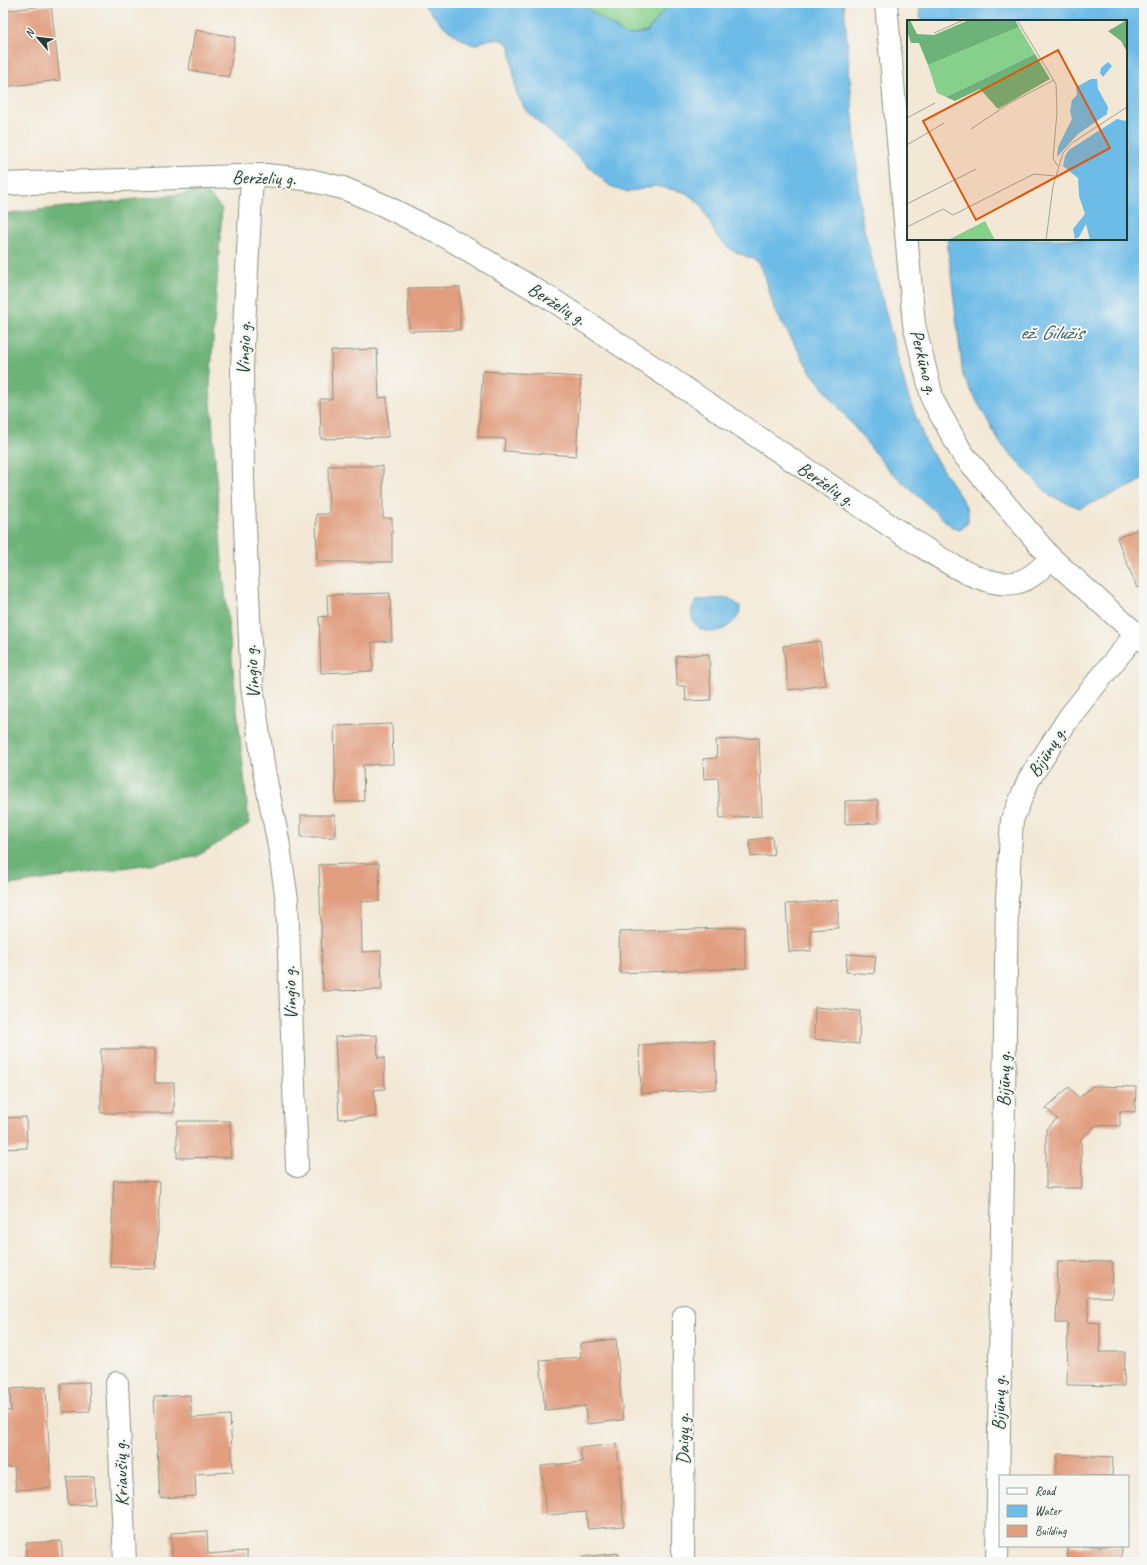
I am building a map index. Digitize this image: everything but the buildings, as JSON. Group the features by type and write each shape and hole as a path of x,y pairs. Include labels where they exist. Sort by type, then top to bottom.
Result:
{"street":[{"name":"Perkūno g.","path":"886,3 914,324 933,401 962,453 1051,558 1140,637"},
{"name":"Berželių g.","path":"3,184 252,175 304,179 343,188 443,235 556,302 910,539 965,571 993,582 1014,583 1034,575 1051,558"},
{"name":"Vingio g.","path":"252,175 242,367 243,480 252,686 264,771 278,840 287,900 297,1166"},
{"name":"Bijūnų g.","path":"997,1562 1007,898 1012,820 1030,779 1070,716 1140,637"},
{"name":"Daigų g.","path":"683,1562 684,1316"},
{"name":"Kriaušių g.","path":"117,1383 125,1562"}],"green space":[{"path":"584,3 670,3 647,32 627,36 586,8"},
{"path":"206,191 222,209 210,387 222,562 249,824 196,857 3,886 3,214"}],"water":[{"path":"425,3 584,3 587,8 627,36 647,32 670,3 844,3 861,217 906,390 926,444 968,509 968,523 960,529 952,527 886,467 810,371 774,309 765,276 757,261 731,250 717,237 700,203 684,192 655,186 628,192 610,186 526,111 516,92 510,47 503,40 490,39 473,45 446,28 434,16"},
{"name":"ež. Gilužis","path":"919,3 1144,3 1144,477 1136,484 1080,508 1050,496 1000,443 963,376 947,240 1127,240 1127,20 921,20"},
{"path":"729,598 740,606 740,612 731,624 722,630 713,632 705,631 698,627 693,621 691,615 693,607 698,600"}]}
